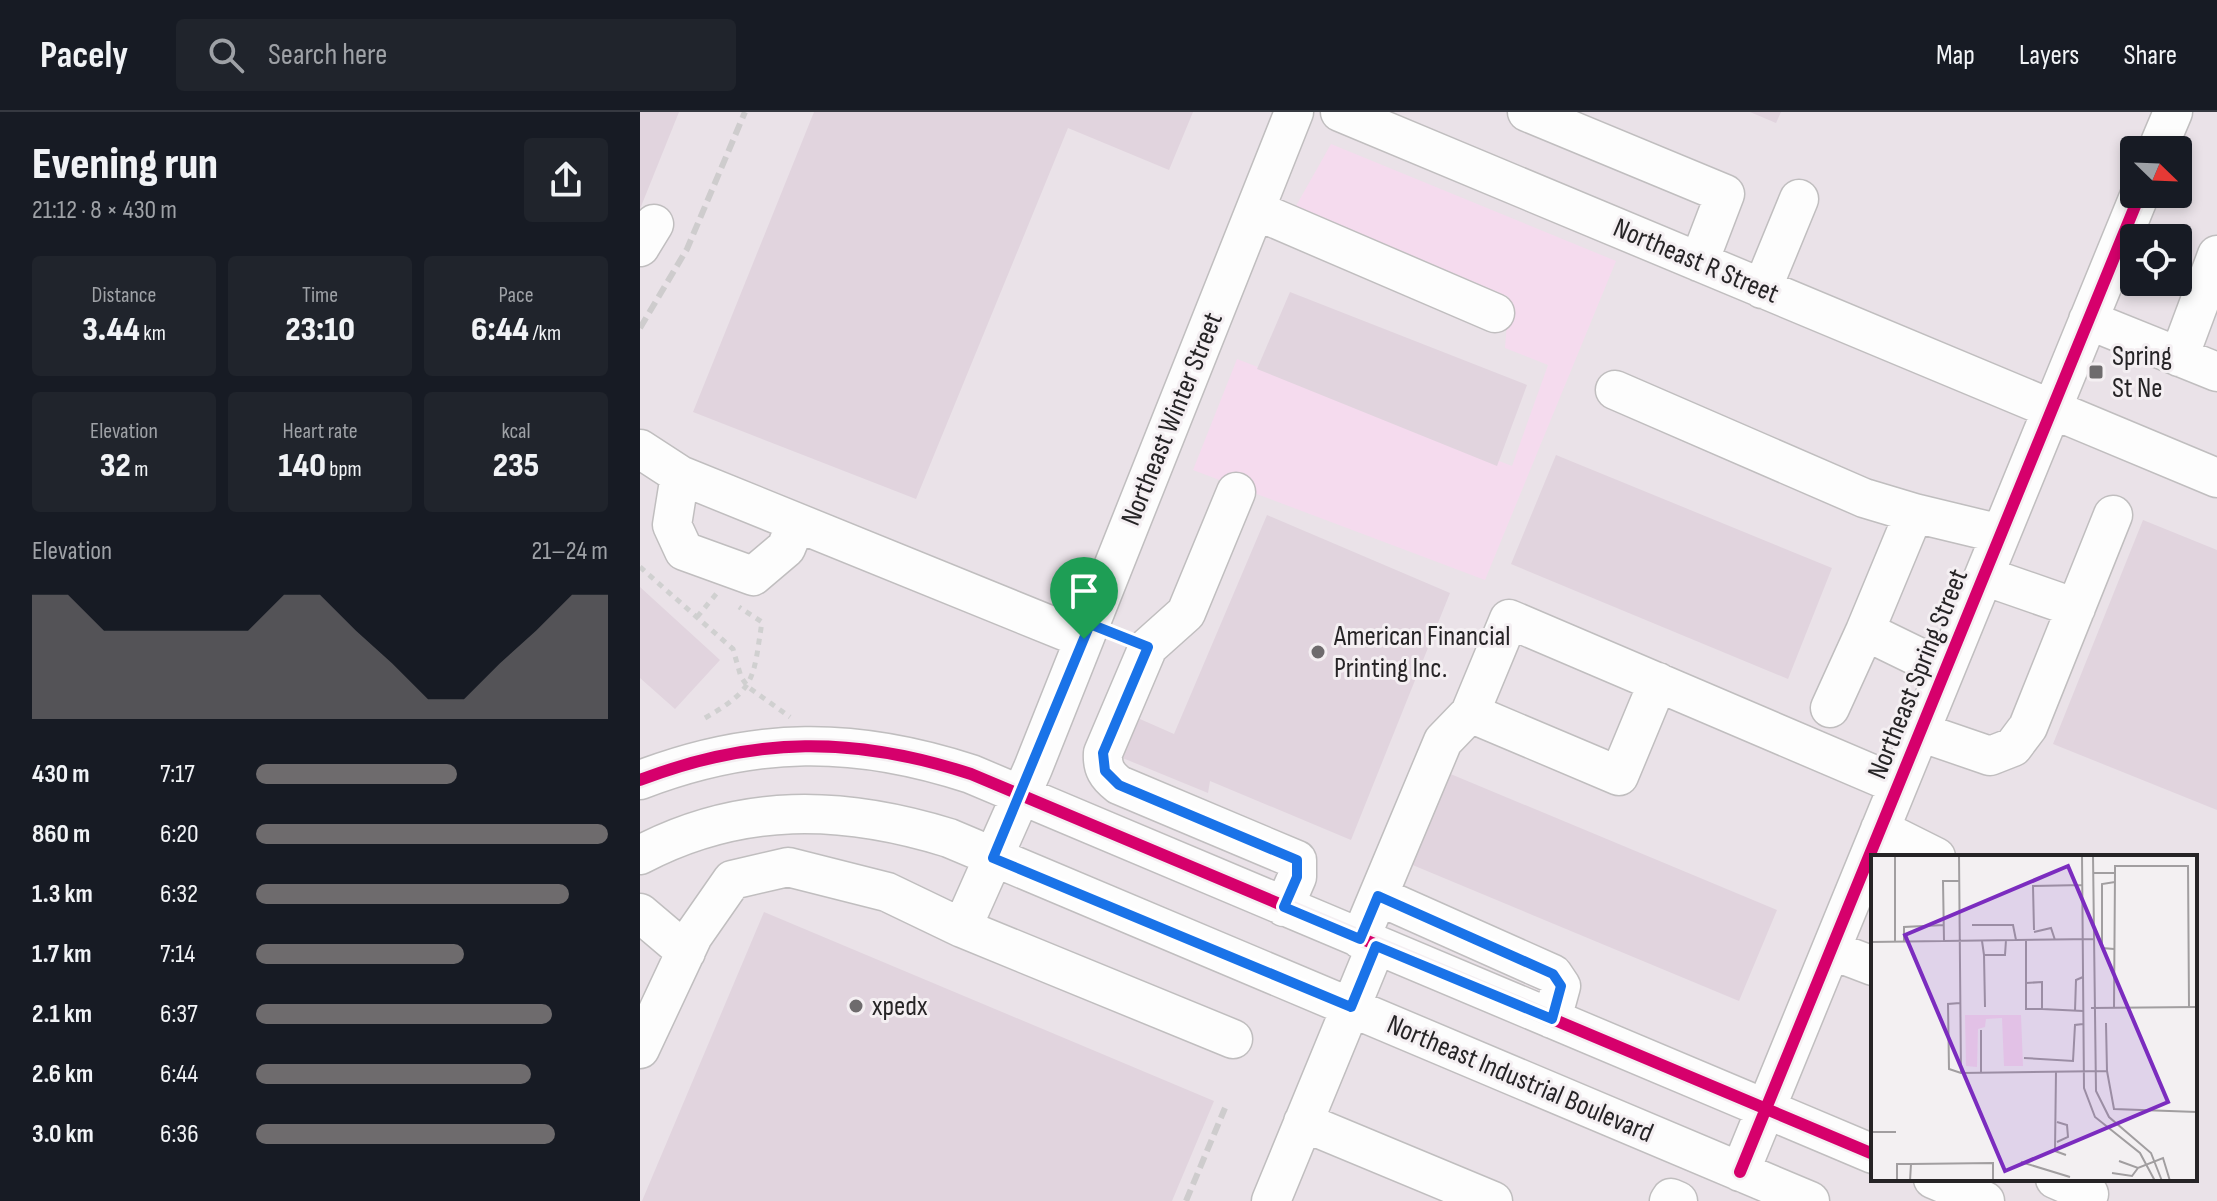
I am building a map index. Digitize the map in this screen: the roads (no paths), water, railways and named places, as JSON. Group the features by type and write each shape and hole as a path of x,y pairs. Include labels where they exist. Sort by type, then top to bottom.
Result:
{"street":[{"name":"Northeast Winter Street","path":"962,928 1021,796 1294,112"},
{"name":"Northeast R Street","path":"1340,112 2217,478"},
{"path":"1527,112 1725,194 1699,262"},
{"path":"2163,136 2173,112"},
{"path":"1762,289 1799,199"},
{"name":"Northeast Spring Street","path":"1740,1172 2134,208"},
{"path":"1255,210 1495,313"},
{"path":"2179,357 2217,255"},
{"path":"2088,320 2217,372"},
{"path":"1615,390 1864,498 2001,534"},
{"path":"640,449 680,475 796,524 1087,631 1148,647"},
{"path":"680,475 672,525 684,551 753,576 786,548 796,524"},
{"path":"1236,492 1186,613 1148,647 1103,753 1105,771 1119,785 1297,860 1297,877 1284,907"},
{"path":"1830,708 1914,513"},
{"path":"1920,732 1990,756 2013,747 2028,727 2113,515"},
{"path":"1984,576 2076,608"},
{"path":"1271,1201 1351,1007 1378,896 1443,741 1470,713 1509,619 1898,785"},
{"path":"1865,631 1945,670"},
{"path":"1470,713 1619,776 1658,682"},
{"path":"640,780 727,752 823,745 922,758 1021,796 1871,1153"},
{"name":"Northeast Industrial Boulevard","path":"640,855 700,829 756,818 845,814 910,826 1351,1007 1810,1201"},
{"path":"1880,829 1935,855"},
{"path":"640,1049 686,952 732,880 788,867 887,892 962,928 1233,1039"},
{"path":"1378,896 1553,974 1561,986 1552,1019"},
{"path":"640,913 686,952"},
{"path":"1831,950 1871,965"},
{"path":"1303,1122 1493,1201"},
{"path":"1938,1181 1985,1201 1992,1181"},
{"path":"1669,1201 1671,1198 1678,1201"}],"railway":[{"path":"640,328 687,249 745,112"},
{"path":"1186,1201 1225,1108"}],"place":[{"name":"Spring St Ne","path":"2096,372"},
{"name":"American Financial Printing Inc.","path":"1318,652"},
{"name":"xpedx","path":"856,1006"}]}
